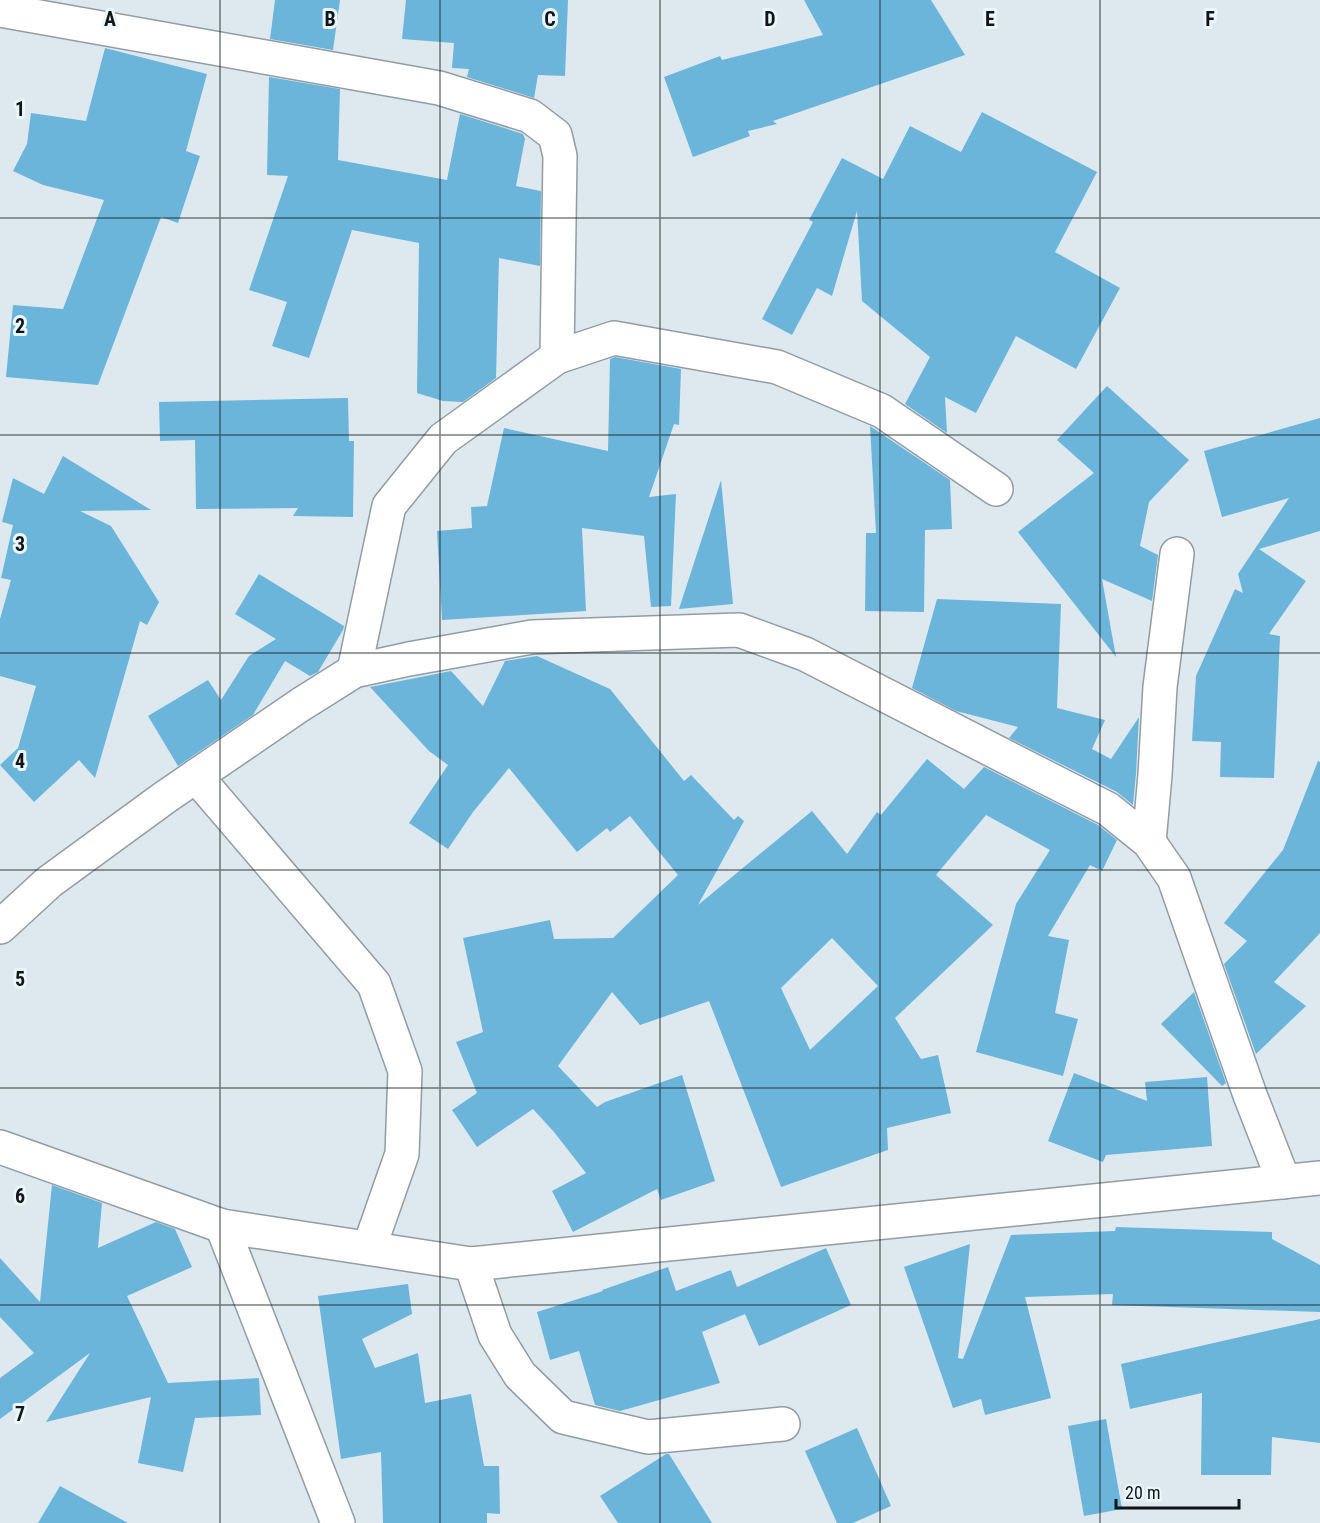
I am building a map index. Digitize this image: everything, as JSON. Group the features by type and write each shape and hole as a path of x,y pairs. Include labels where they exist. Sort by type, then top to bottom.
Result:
{"street":[{"path":"0,10 439,88 530,116 555,135 560,156 557,357"},
{"path":"354,671 389,506 443,439 557,357 614,338 777,367 882,411 996,489"},
{"path":"1149,842 1160,687 1177,554"},
{"path":"0,927 49,882 164,798 354,671 532,637 739,630 805,654 1108,809 1149,842 1174,878 1250,1095 1284,1182"},
{"path":"196,776 374,984 405,1071 402,1154 369,1248"},
{"path":"0,1147 222,1226 471,1264 1320,1178"},
{"path":"222,1226 338,1523"},
{"path":"471,1264 495,1335 520,1375 563,1417 648,1437 783,1424"}],"building":[{"path":"275,0 340,0 333,50 270,39"},
{"path":"406,0 568,0 565,76 538,75 534,98 467,77 469,69 452,68 454,43 402,39"},
{"path":"804,0 931,0 965,55 773,121 777,124 748,131 750,136 693,157 664,77 720,56 722,60 823,35"},
{"path":"105,48 207,74 186,151 200,156 178,223 161,217 98,385 6,377 13,305 63,309 104,200 43,185 13,171 27,144 31,113 86,121"},
{"path":"269,77 340,89 338,160 447,180 460,114 523,134 525,139 516,186 541,191 540,266 499,258 496,378 463,402 443,401 417,393 419,243 352,230 309,358 272,346 287,302 249,290 288,176 267,175"},
{"path":"982,112 1097,172 1055,252 1120,288 1076,369 1016,336 976,413 945,397 947,433 905,404 930,357 862,301 857,211 832,296 817,288 792,335 762,319 813,222 809,220 842,158 883,179 910,126 961,152"},
{"path":"615,357 681,369 679,425 674,424 649,497 676,494 671,606 651,607 644,536 582,528 586,611 442,620 437,531 472,528 471,507 487,506 504,428 608,451 610,359"},
{"path":"1107,386 1189,460 1149,502 1140,546 1158,555 1152,601 1102,579 1116,657 1018,532 1094,473 1057,440"},
{"path":"348,398 349,441 354,441 353,517 293,516 298,508 196,509 195,440 160,441 159,402"},
{"path":"1320,418 1320,531 1259,549 1306,581 1269,634 1280,636 1274,778 1220,777 1221,742 1192,741 1196,676 1235,589 1243,593 1238,574 1289,498 1222,517 1204,451"},
{"path":"870,426 950,480 952,529 925,530 924,612 865,611 866,533 876,533"},
{"path":"63,456 151,510 80,511 111,526 159,602 147,625 140,621 95,778 79,760 34,802 0,765 18,748 36,686 0,676 0,619 11,580 1,578 13,525 2,522 13,478 44,494"},
{"path":"721,480 733,604 679,609"},
{"path":"259,574 344,626 343,630 318,672 310,676 285,661 253,715 178,766 148,716 208,680 221,700 249,656 276,639 235,614"},
{"path":"937,599 1061,604 1057,708 1105,720 1092,749 1111,759 1139,717 1133,805 1117,792 1009,738 1018,727 956,711 912,688"},
{"path":"537,656 610,689 684,781 691,775 734,820 738,816 744,821 698,905 812,811 847,854 877,812 881,815 927,759 964,789 984,767 1098,825 1117,840 1102,871 1090,865 1048,936 1069,940 1055,1013 1078,1019 1063,1076 976,1052 1016,904 1050,850 986,815 936,875 993,925 895,1018 921,1059 938,1055 951,1113 887,1128 888,1150 781,1187 709,1001 640,1025 612,992 558,1066 597,1107 605,1102 682,1075 715,1181 661,1200 657,1189 573,1232 552,1191 586,1173 533,1109 477,1147 452,1110 477,1093 456,1042 483,1032 463,938 550,920 554,939 613,938 678,875 630,816 610,832 607,828 577,852 509,768 473,812 448,849 409,823 448,765 429,751 370,687 451,671 483,706 505,661","holes":["832,938 878,986 810,1050 781,988"]},
{"path":"1318,761 1320,762 1320,933 1274,982 1306,1006 1256,1054 1224,964 1247,941 1224,923 1283,850"},
{"path":"1194,992 1226,1083 1222,1086 1161,1024"},
{"path":"1074,1073 1147,1101 1145,1082 1207,1077 1212,1146 1106,1155 1103,1162 1048,1141"},
{"path":"52,1185 102,1203 98,1248 156,1222 175,1229 192,1267 127,1296 168,1383 259,1378 261,1415 195,1418 183,1472 138,1463 151,1397 46,1422 90,1353 0,1419 0,1378 34,1353 0,1317 0,1258 40,1302"},
{"path":"1116,1227 1272,1232 1272,1239 1320,1265 1320,1312 1112,1305 1113,1294 1025,1297 1051,1398 985,1415 981,1399 953,1408 904,1267 970,1244 958,1358 963,1359 1011,1235 1115,1231"},
{"path":"826,1248 851,1305 759,1346 745,1314 702,1332 720,1383 620,1411 595,1405 579,1351 550,1360 537,1312 668,1267 676,1291 731,1270 737,1287"},
{"path":"408,1284 412,1314 362,1339 375,1368 418,1353 425,1403 471,1394 484,1466 499,1466 500,1514 487,1513 487,1523 383,1523 381,1452 341,1459 318,1296"},
{"path":"1320,1319 1320,1443 1272,1437 1271,1475 1201,1475 1202,1393 1130,1409 1121,1364"},
{"path":"1106,1419 1122,1509 1084,1516 1068,1426"},
{"path":"857,1428 891,1506 853,1523 837,1523 805,1451"},
{"path":"669,1454 712,1523 618,1523 600,1496"},
{"path":"60,1486 128,1523 38,1523"}]}
